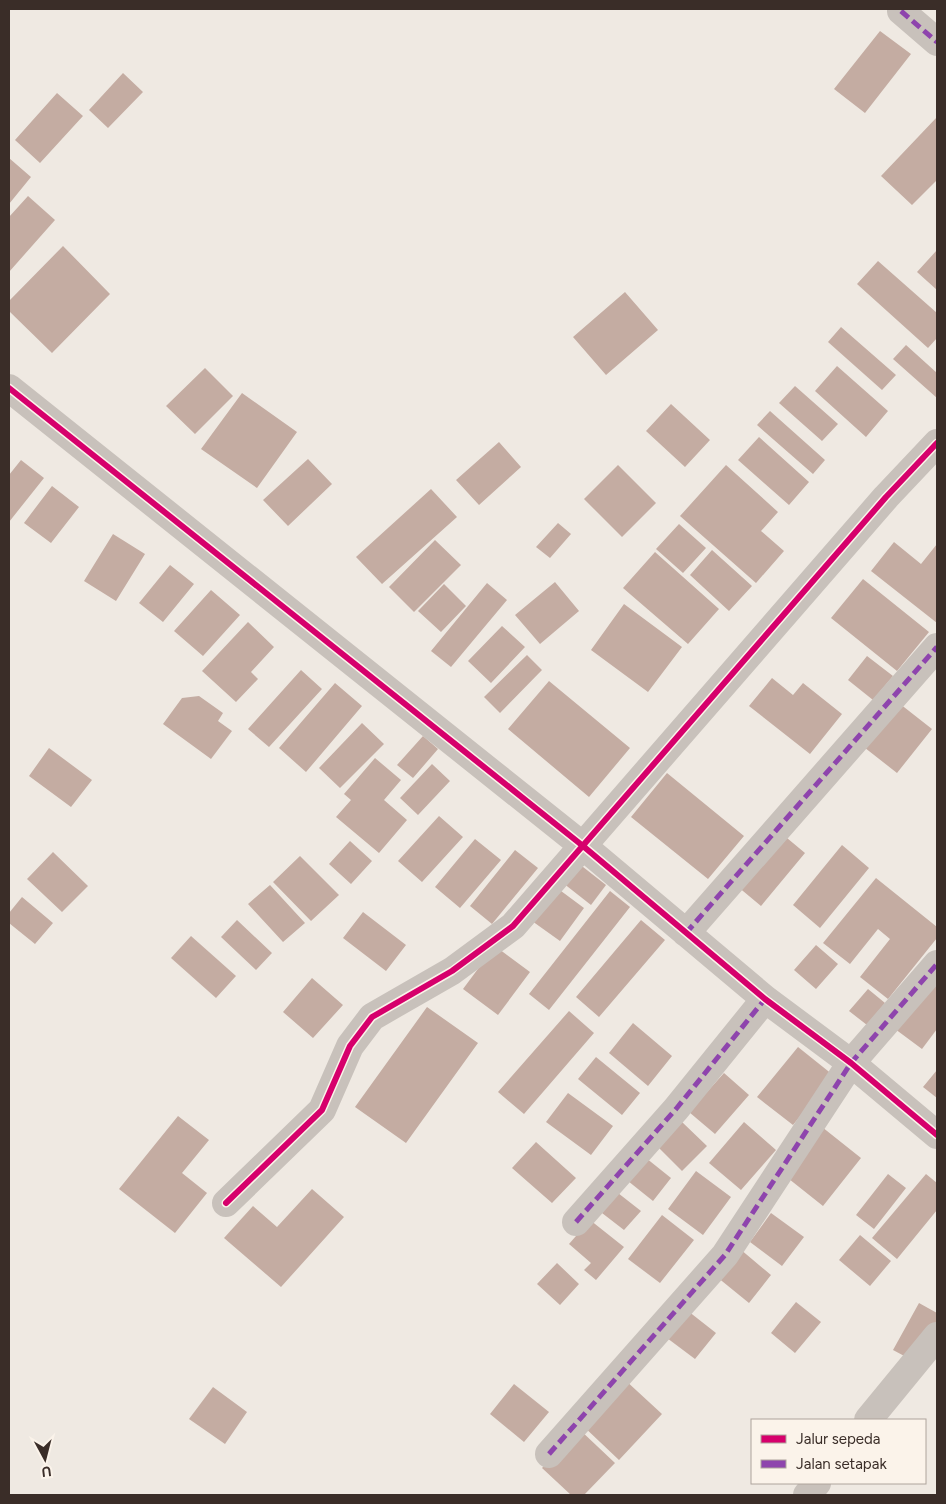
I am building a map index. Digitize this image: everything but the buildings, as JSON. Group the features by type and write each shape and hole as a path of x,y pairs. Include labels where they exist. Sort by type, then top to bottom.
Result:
{"street":[{"path":"901,11 937,42"},
{"path":"9,388 583,846 765,999 851,1063 937,1135"},
{"path":"226,1203 322,1110 350,1046 372,1016 452,970 513,926 886,497 937,443"},
{"path":"686,933 937,647"},
{"path":"549,1454 725,1254 851,1063 937,964"},
{"path":"576,1222 676,1109 765,999"},
{"path":"869,1419 937,1336"},
{"path":"807,1495 816,1484"}],"marked path":[{"path":"901,11 937,42"},
{"path":"686,933 937,647"},
{"path":"549,1454 725,1255 851,1063 937,964"},
{"path":"576,1222 676,1109 765,999"}],"cycle path":[{"path":"9,388 583,846 765,999 851,1063 937,1135"},
{"path":"226,1203 322,1110 350,1046 372,1017 452,971 513,926 886,497 937,443"}]}
